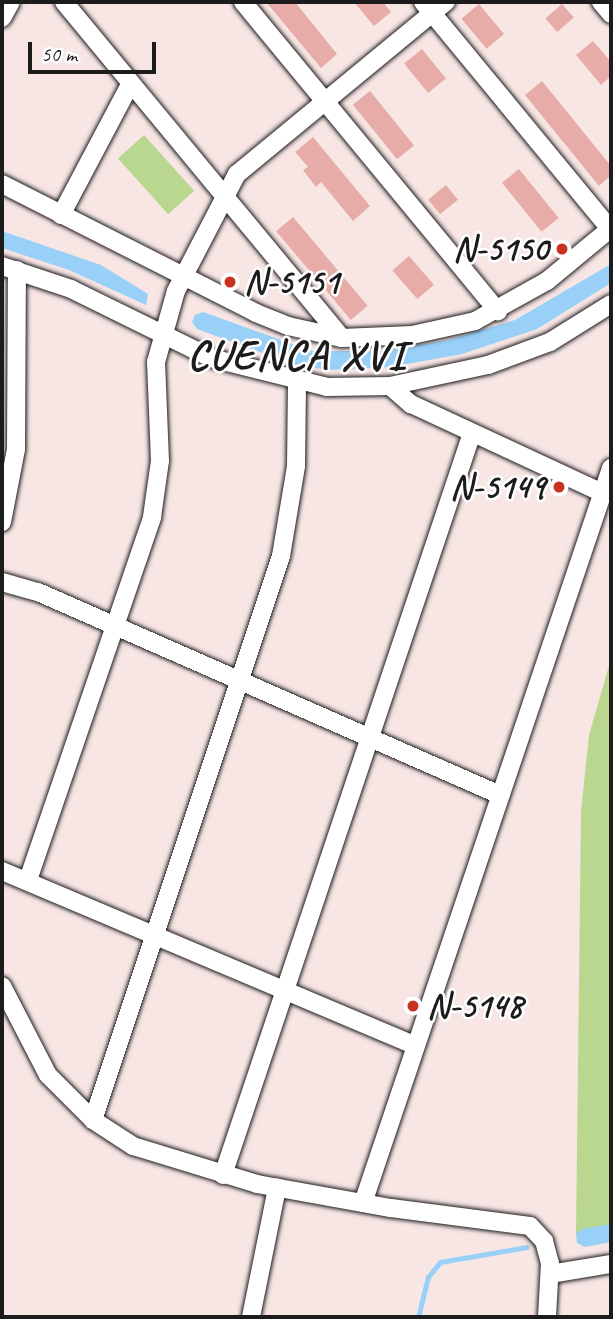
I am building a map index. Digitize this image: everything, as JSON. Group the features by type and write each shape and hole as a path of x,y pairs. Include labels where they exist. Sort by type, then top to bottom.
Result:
{"street":[{"path":"2,18 11,2"},
{"path":"64,2 342,338"},
{"path":"243,2 498,311"},
{"path":"601,2 611,14"},
{"path":"2,184 183,277 288,327 342,338 433,331 498,311 547,281 611,229 433,6 247,165 223,195 183,277 161,336 156,362 157,489 115,626 28,880"},
{"path":"61,215 131,83"},
{"path":"2,522 16,449 9,268 71,289 161,336 238,368 296,382 359,389 390,386 517,355 577,328 611,304"},
{"path":"93,1121 241,681 289,525 296,466 296,382"},
{"path":"390,386 411,404 603,493"},
{"path":"223,1175 472,433"},
{"path":"363,1203 611,468"},
{"path":"2,582 38,593 500,795"},
{"path":"2,871 416,1046"},
{"path":"2,986 48,1075 93,1121 133,1146 223,1175 277,1188 363,1203 522,1222 544,1241 550,1274 547,1317"},
{"path":"251,1317 277,1188"},
{"path":"550,1274 611,1264"}],"green space":[{"path":"144,135 194,191 168,214 118,158"},
{"path":"611,659 611,1224 576,1234 581,812 589,735"}],"water":[{"path":"2,231 101,265 148,294 146,305 69,270 2,248"},
{"path":"611,264 611,283 537,329 462,354 391,367 328,370 289,363 197,329 192,322 195,315 203,312 312,351 380,351 448,340 515,320"},
{"path":"611,1224 611,1242 585,1247 577,1243 576,1234 582,1229"}],"building":[{"path":"266,2 295,2 337,54 321,68"},
{"path":"354,2 383,2 391,12 374,26"},
{"path":"479,4 504,34 486,49 461,19"},
{"path":"562,4 574,18 557,32 545,18"},
{"path":"593,41 611,62 611,76 601,85 576,55"},
{"path":"422,49 446,79 428,93 404,63"},
{"path":"542,81 611,166 611,175 599,186 525,95"},
{"path":"370,91 414,145 397,159 353,105"},
{"path":"313,137 370,206 353,221 321,182 316,187 303,170 308,167 295,152"},
{"path":"519,169 559,218 542,232 502,183"},
{"path":"446,185 458,200 440,214 428,199"},
{"path":"293,217 368,306 351,320 276,231"},
{"path":"409,256 434,285 417,299 392,270"}],"waterway":[{"path":"418,1317 428,1277 440,1262 527,1247"}],"place":[{"name":"N-5150","path":"562,249"},
{"name":"N-5151","path":"230,282"},
{"name":"N-5149","path":"559,487"},
{"name":"N-5148","path":"413,1006"}],"district":[{"name":"CUENCA XVI","path":"297,356"}]}
